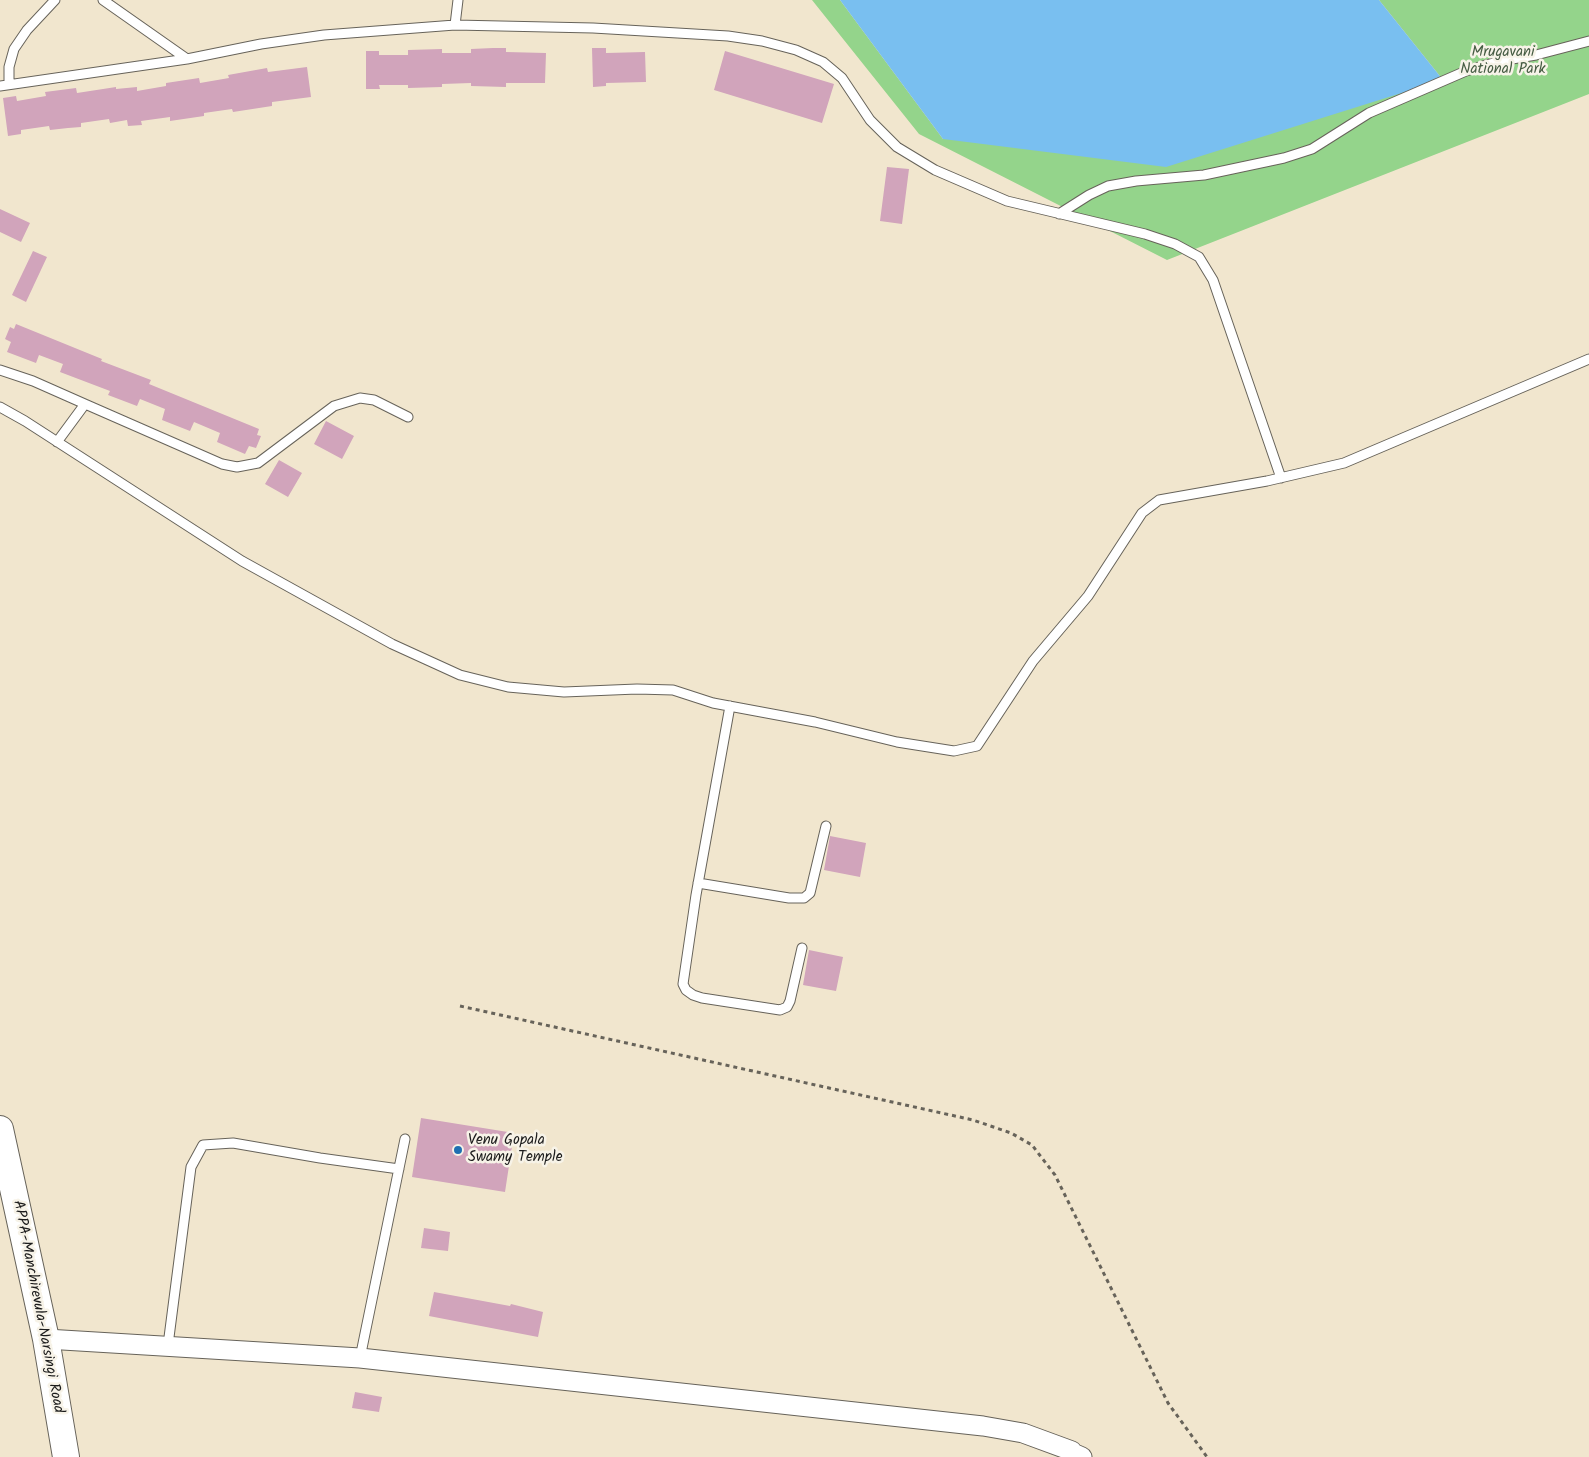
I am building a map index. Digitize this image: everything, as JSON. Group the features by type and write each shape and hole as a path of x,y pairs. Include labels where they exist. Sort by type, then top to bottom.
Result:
{"main road":[{"name":"APPA-Manchirevula-Narsingi Road","path":"0,1129 46,1339 66,1457"}],"street":[{"path":"46,1339 360,1358 983,1426 1023,1433 1072,1451 1076,1456"}],"lane":[{"path":"55,0 27,30 14,49 5,85 187,59 261,44 324,35 455,25 593,28 728,36 762,40 796,50 822,62 842,78 870,120 896,146 935,170 1007,201 1145,234 1175,244 1200,257 1213,280 1281,478"},
{"path":"104,0 187,59"},
{"path":"455,25 458,0"},
{"path":"1060,214 1088,195 1108,186 1136,181 1204,175 1284,158 1312,148 1370,112 1466,72 1500,61 1589,41"},
{"path":"0,407 242,561 392,644 460,676 508,686 564,692 637,689 673,690 712,703 815,722 897,742 954,751 977,746 1033,661 1088,596 1142,513 1159,500 1281,478 1344,463 1589,359"},
{"path":"0,370 33,381 222,464 237,467 258,463 334,406 360,398 374,400 408,417"},
{"path":"57,442 85,404"},
{"path":"730,706 698,883 683,984 686,990 702,998 780,1010 787,1007 790,1001 802,948"},
{"path":"698,883 789,898 804,898 810,893 826,826"},
{"path":"360,1358 405,1139"},
{"path":"168,1345 191,1167 203,1145 234,1143 399,1169"}],"path":[{"path":"460,1006 974,1120 1011,1133 1032,1145 1055,1175 1168,1403 1207,1457"}],"green space":[{"name":"Mrugavani National Park","path":"812,0 840,0 943,139 1443,80 1379,0 1589,0 1589,94 1167,260 919,134"}],"water":[{"path":"840,0 1379,0 1443,80 1166,167 943,139"}],"building":[{"path":"506,48 506,52 546,53 545,83 506,83 506,87 471,86 471,83 442,84 442,87 408,88 408,85 379,85 380,89 366,89 366,51 379,51 379,55 408,55 408,50 442,49 442,53 471,53 471,49"},
{"path":"592,48 606,48 606,53 645,52 646,82 606,83 606,86 593,87"},
{"path":"725,51 834,84 822,123 714,90"},
{"path":"307,67 311,97 272,102 272,106 233,112 232,109 204,113 204,116 170,121 170,117 141,121 142,125 128,126 127,120 110,123 109,119 81,123 81,127 50,130 49,126 21,130 21,134 8,136 3,98 16,96 17,101 46,96 45,92 76,88 77,93 116,87 116,89 137,87 137,91 166,86 166,83 199,78 200,83 229,78 228,75 267,68 268,72"},
{"path":"887,167 909,169 902,224 880,221"},
{"path":"0,209 30,223 21,242 0,232"},
{"path":"33,251 47,257 26,302 12,295"},
{"path":"16,324 102,359 101,361 151,380 149,384 259,429 257,435 261,436 256,448 249,446 245,454 217,442 220,433 194,422 190,431 162,420 165,409 140,399 137,406 108,395 110,391 60,372 63,364 39,355 36,363 7,352 11,342 5,339 10,327 14,329"},
{"path":"326,421 354,436 342,459 314,444"},
{"path":"279,460 302,473 288,497 265,484"},
{"path":"830,836 866,843 860,877 824,870"},
{"path":"809,950 843,957 836,991 803,985"},
{"path":"421,1118 514,1133 505,1192 412,1177"},
{"path":"424,1228 450,1232 448,1251 421,1248"},
{"path":"434,1292 510,1306 511,1304 543,1312 538,1337 429,1316"},
{"path":"355,1392 382,1397 379,1412 352,1408"}],"place":[{"name":"Venu Gopala Swamy Temple","path":"458,1150"}]}
